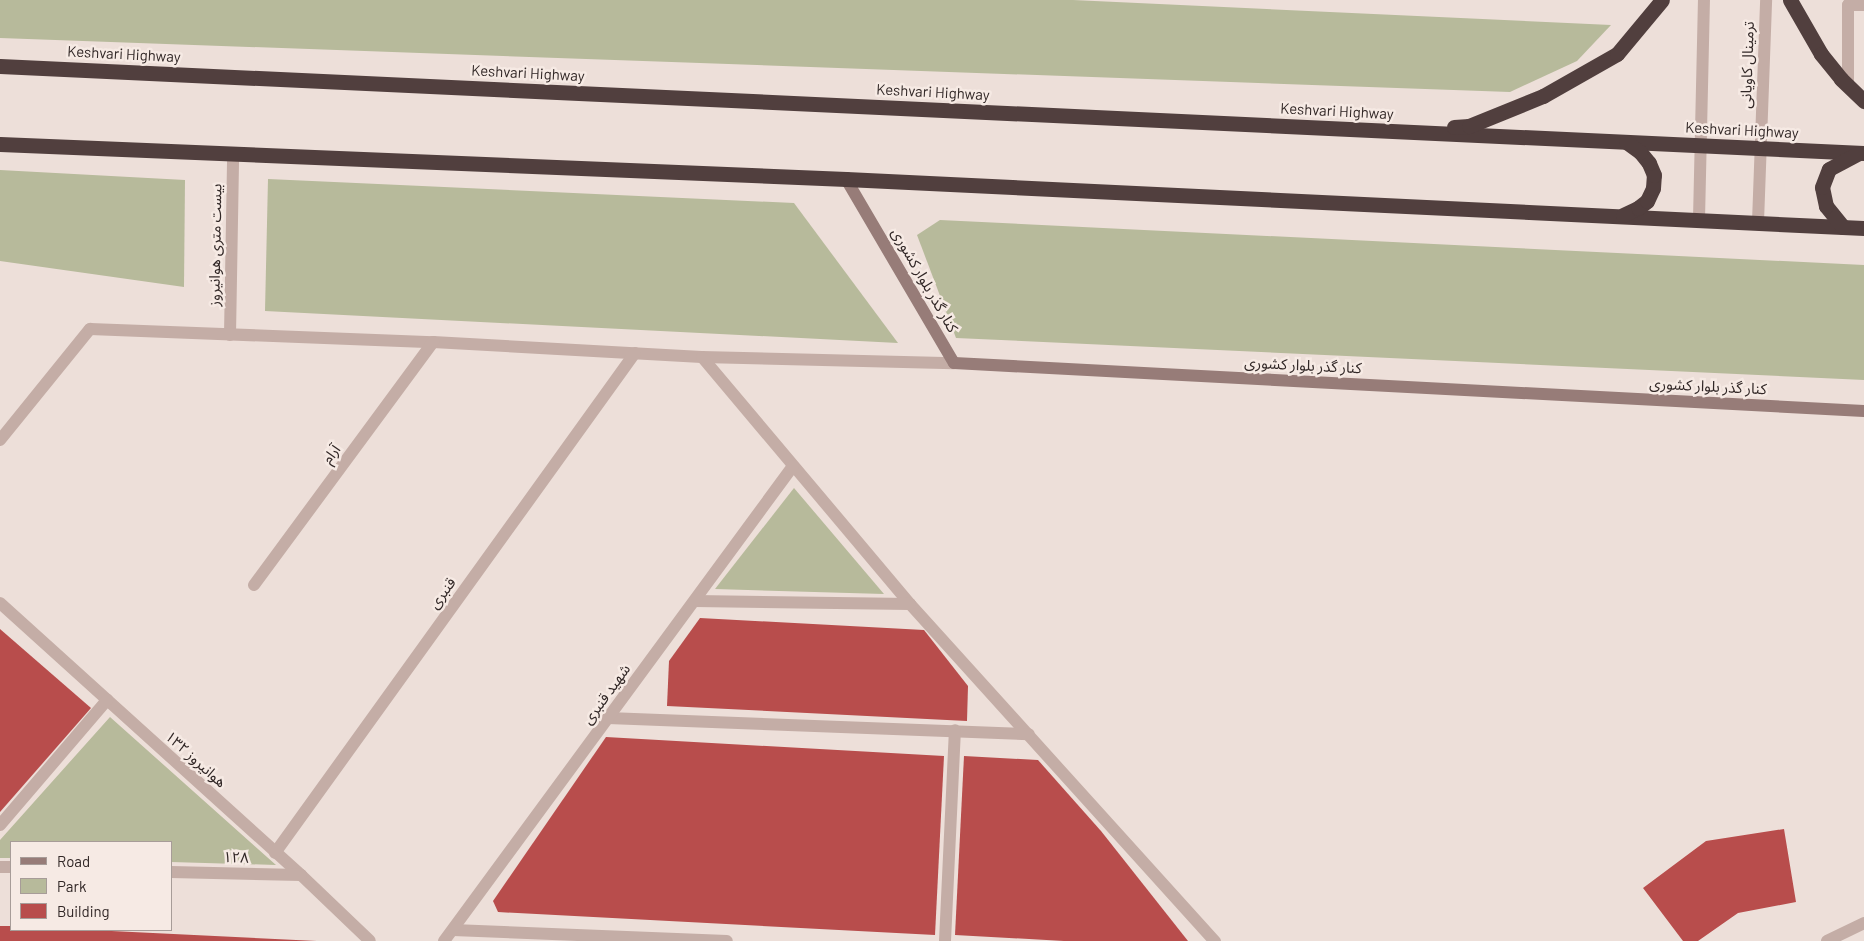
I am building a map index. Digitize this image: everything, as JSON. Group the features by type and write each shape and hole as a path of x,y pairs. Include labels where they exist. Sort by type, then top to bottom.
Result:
{"highway":[{"path":"1407,132 1469,126 1544,96 1617,54 1662,0"},
{"path":"1790,0 1821,54 1864,101"},
{"name":"Keshvari Highway","path":"0,66 1861,153"},
{"path":"1622,215 1648,201 1653,188 1654,175 1649,163 1640,152 1626,142"},
{"path":"0,144 846,179 1864,228"},
{"path":"1844,227 1826,206 1822,187 1829,169 1861,153"}],"street":[{"path":"1699,219 1704,0"},
{"name":"ترمینال کاویانی","path":"1758,222 1766,0"},
{"path":"1848,85 1848,5 1864,6"},
{"name":"بیست متری هوانیروز","path":"230,335 232,155"},
{"name":"کنار گذر بلوار کشوری","path":"846,179 954,363 1864,411"},
{"path":"0,440 90,329 433,342 702,357 954,363"},
{"name":"آرام","path":"254,585 433,342"},
{"name":"قنبری","path":"276,853 635,353"},
{"path":"702,357 910,604 1030,734 1215,941"},
{"name":"شهید قنبری","path":"444,941 793,466"},
{"path":"694,600 910,604"},
{"name":"هوانیروز ۱۳۲","path":"0,603 301,875 370,941"},
{"path":"0,824 107,700"},
{"path":"608,718 1030,734"},
{"path":"946,941 955,730"},
{"name":"۱۲۸","path":"172,872 301,875"},
{"path":"1827,941 1864,923"},
{"path":"453,930 727,941"}],"green space":[{"path":"0,0 1073,0 1611,25 1577,61 1510,92 0,38"},
{"path":"0,170 185,180 184,287 0,261"},
{"path":"268,179 794,203 898,343 265,311"},
{"path":"940,220 1864,265 1864,380 956,338 917,235"},
{"path":"794,488 884,594 715,589"},
{"path":"110,717 276,865 172,862 172,841 10,841 10,858 0,858 0,840"}],"building":[{"path":"700,618 924,630 968,686 967,721 667,706 669,661"},
{"path":"0,629 91,708 0,812"},
{"path":"606,737 944,756 935,935 498,912 493,901"},
{"path":"964,756 1038,760 1101,831 1188,941 1064,941 955,935"},
{"path":"1784,829 1796,902 1738,913 1698,941 1683,941 1643,888 1706,841"},
{"path":"0,926 10,926 10,931 112,931 317,941 0,941"}]}
